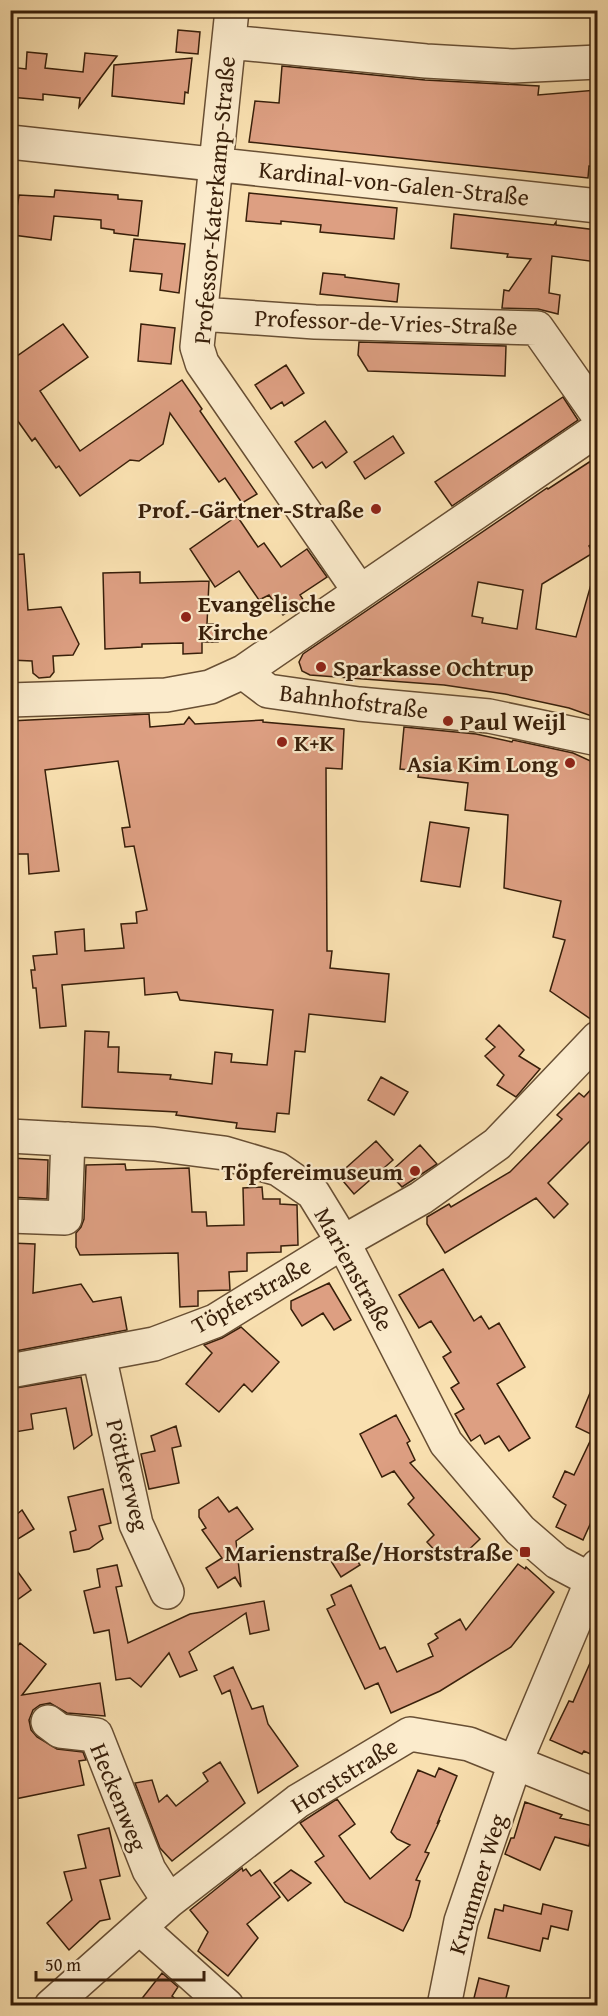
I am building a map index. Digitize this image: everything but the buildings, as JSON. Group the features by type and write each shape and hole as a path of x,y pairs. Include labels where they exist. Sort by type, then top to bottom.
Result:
{"street":[{"path":"230,26 426,61 513,66 597,62"},
{"name":"Professor-Katerkamp-Straße","path":"230,26 197,347 202,363 360,592"},
{"name":"Kardinal-von-Galen-Straße","path":"10,142 597,206"},
{"name":"Professor-de-Vries-Straße","path":"201,314 315,322 537,328 597,428"},
{"path":"10,700 166,695 210,687 243,672 597,428"},
{"name":"Bahnhofstraße","path":"243,672 268,691 359,704 489,716 592,736 597,739"},
{"name":"Töpferstraße","path":"10,1371 154,1344 215,1321 343,1242 421,1198 497,1144 596,1041"},
{"name":"Marienstraße","path":"10,1136 154,1144 224,1153 278,1169 313,1193 343,1242 446,1443 520,1530 557,1562 594,1573"},
{"path":"10,1216 65,1218 68,1139"},
{"name":"Pöttkerweg","path":"99,1355 136,1524 167,1592"},
{"path":"515,1763 594,1573"},
{"name":"Heckenweg","path":"48,1722 60,1731 96,1735 149,1870 169,1901"},
{"name":"Horststraße","path":"51,2006 169,1901 298,1801 411,1734 470,1744 597,1796"},
{"name":"Krummer Weg","path":"444,2006 460,1921 515,1763"},
{"path":"140,1928 228,2006"}],"place":[{"name":"Prof.-Gärtner-Straße","path":"376,509"},
{"name":"Evangelische Kirche","path":"186,617"},
{"name":"Sparkasse Ochtrup","path":"321,667"},
{"name":"Paul Weijl","path":"448,721"},
{"name":"K+K","path":"282,742"},
{"name":"Asia Kim Long","path":"570,763"},
{"name":"Töpfereimuseum","path":"415,1171"},
{"name":"Marienstraße/Horststraße","path":"525,1552"}]}
